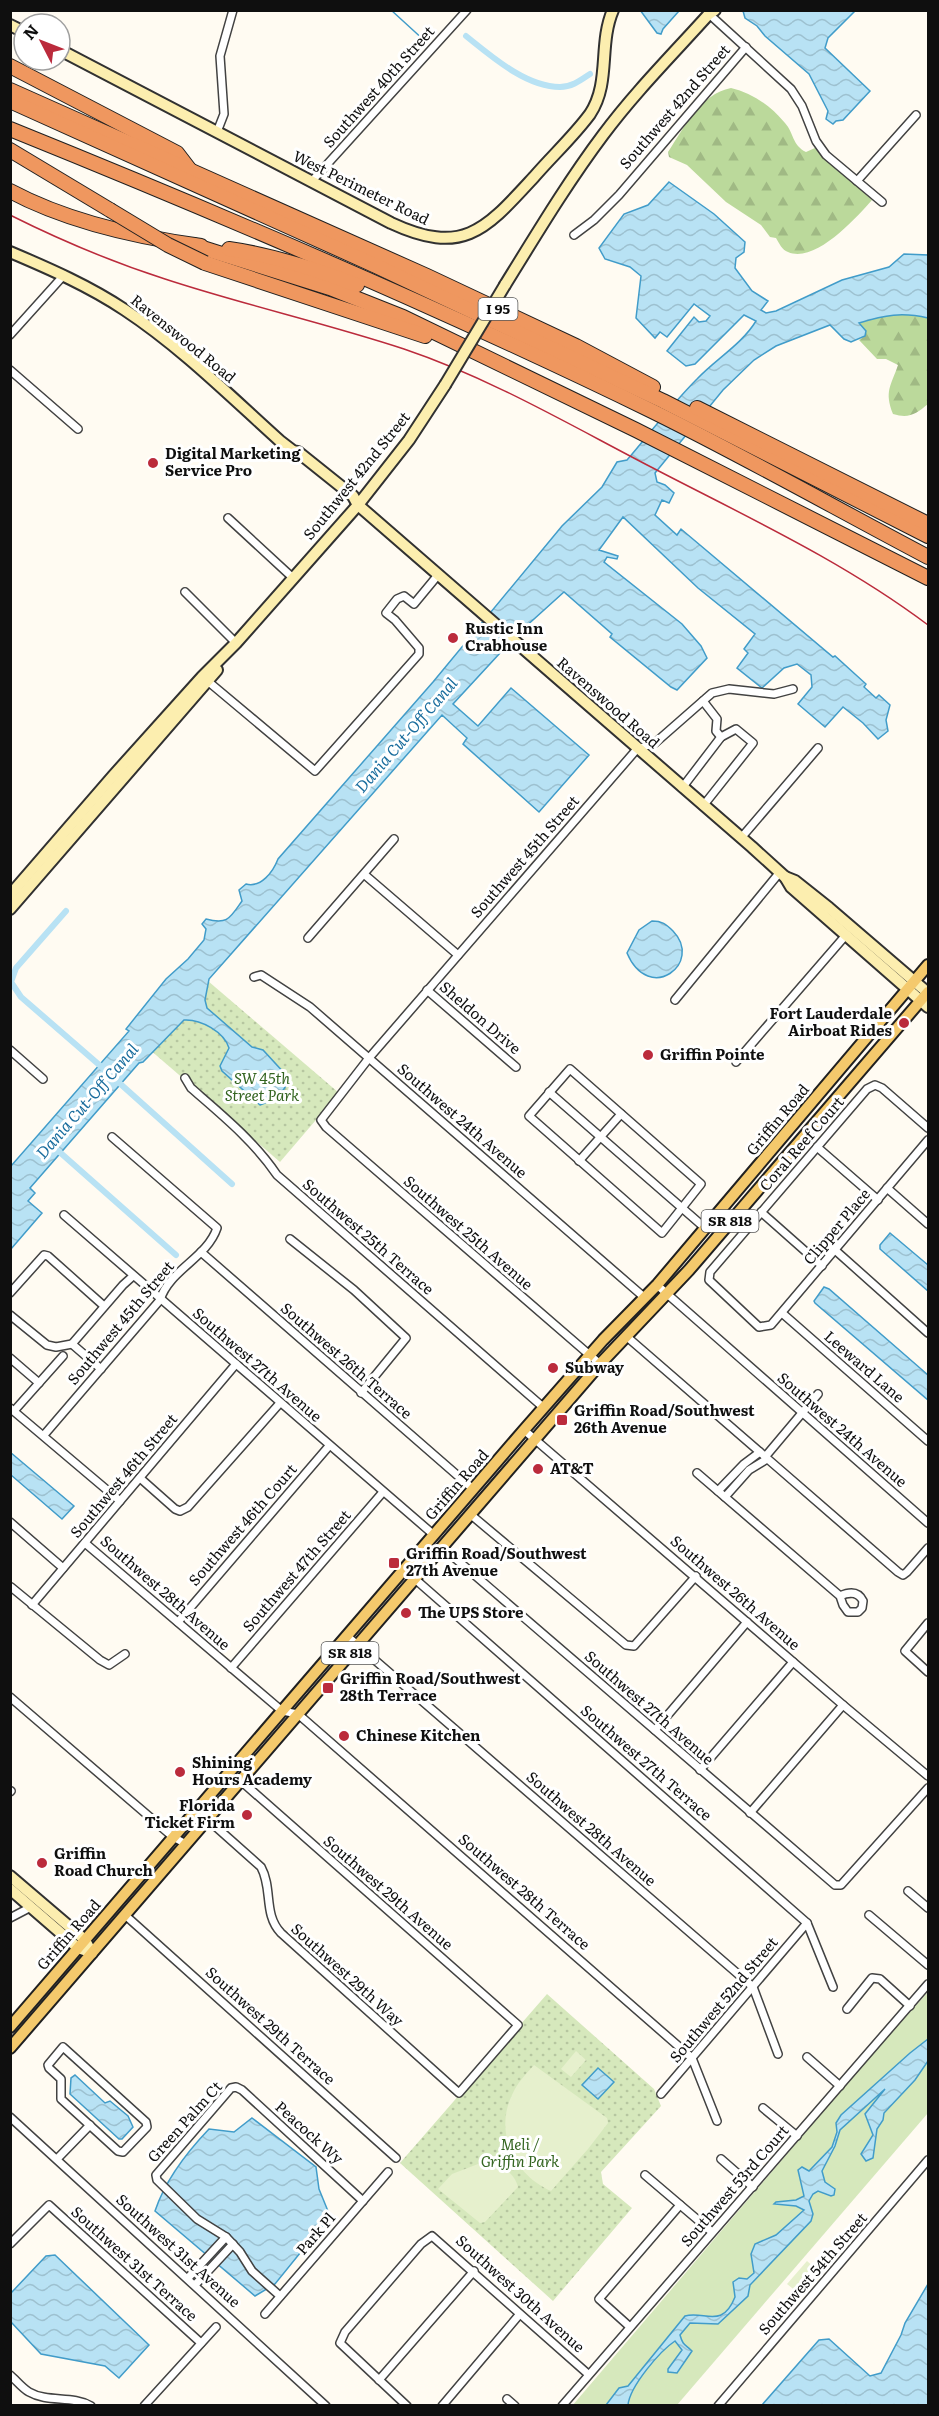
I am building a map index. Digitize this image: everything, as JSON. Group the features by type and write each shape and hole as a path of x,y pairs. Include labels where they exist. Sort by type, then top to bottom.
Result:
{"highway":[{"path":"10,66 177,153 192,172"},
{"name":"I 95","path":"10,90 386,257 576,346 660,404 704,425 928,557"},
{"path":"10,101 376,266 660,404"},
{"path":"10,118 26,130"},
{"path":"10,123 270,231 660,404"},
{"name":"I 95","path":"10,129 265,235 704,425 844,481 928,524"},
{"path":"10,150 168,245 205,263 399,327 487,359"},
{"path":"10,191 80,220 194,245 363,300 403,317 681,452 928,578"},
{"path":"194,245 254,252 291,262 440,312"},
{"path":"704,425 928,536"},
{"path":"704,425 928,547"},
{"path":"844,481 863,483 928,513"}],"main road":[{"name":"Griffin Road","path":"10,2026 589,1355 657,1285 928,965"},
{"name":"Griffin Road","path":"10,2048 600,1364 667,1294 927,997"},
{"path":"753,1194 753,1182 786,1144 787,1134"},
{"path":"715,1240 717,1228 738,1203 740,1189"},
{"path":"442,1547 448,1519"},
{"path":"428,1563 434,1535"}],"street":[{"path":"217,132 224,114 220,56 233,10"},
{"name":"Southwest 40th Street","path":"312,181 467,10"},
{"name":"West Perimeter Road","path":"72,56 422,236 448,238 467,234 480,228 501,212 594,109 603,81 606,35 614,10"},
{"path":"710,11 791,89 802,106 821,148 882,202"},
{"name":"Southwest 42nd Street","path":"10,909 236,643 358,505 410,440 564,190 603,134 710,11"},
{"name":"Southwest 42nd Street","path":"574,235 594,220 619,195 746,47"},
{"path":"857,181 916,115"},
{"name":"Ravenswood Road","path":"10,252 64,275 127,311 162,338 293,451 298,452 353,496 358,505 438,575 782,874 795,880 912,985"},
{"path":"10,335 64,275"},
{"path":"10,370 78,429"},
{"path":"228,518 293,578"},
{"path":"205,679 315,771 419,654 419,648 386,613 397,599 404,596 414,604 438,575"},
{"path":"185,592 236,643"},
{"name":"Southwest 42nd Street","path":"10,895 205,679"},
{"name":"Southwest 45th Street","path":"321,1120 369,1058 637,749 655,743 712,693 729,689 774,694 793,689"},
{"path":"703,701 717,719 716,731 721,737"},
{"path":"682,788 721,737 730,730 736,729 753,743 703,806"},
{"path":"741,838 818,748"},
{"path":"309,938 394,839"},
{"path":"36,879 41,868 40,861"},
{"path":"675,1000 782,874"},
{"name":"Ravenswood Road","path":"782,874 790,887 846,935 912,985"},
{"path":"365,875 458,955"},
{"path":"736,1062 846,935"},
{"name":"Southwest 24th Avenue","path":"254,977 261,975 303,1001 645,1298"},
{"path":"912,985 927,997"},
{"name":"Sheldon Drive","path":"428,990 516,1067"},
{"path":"10,1050 43,1079"},
{"path":"570,1069 701,1184 662,1233 528,1116 549,1092 570,1069"},
{"name":"Southwest 25th Terrace","path":"185,1078 191,1088 243,1134 277,1175 544,1408"},
{"name":"Coral Reef Court","path":"765,1327 759,1327 709,1280 710,1272 867,1089 875,1085 882,1089 928,1128"},
{"path":"549,1092 705,1228"},
{"path":"579,1161 621,1114"},
{"name":"Southwest 25th Avenue","path":"321,1120 600,1364"},
{"name":"Southwest 45th Street","path":"44,1435 160,1300 163,1290 201,1252 217,1228 112,1137"},
{"name":"Clipper Place","path":"765,1327 771,1325 782,1313 928,1140"},
{"path":"817,1147 878,1200"},
{"path":"887,1188 928,1224"},
{"path":"761,1212 822,1266"},
{"name":"Southwest 27th Avenue","path":"64,1215 434,1535"},
{"path":"290,1239 354,1290 406,1338 361,1393"},
{"path":"835,1251 928,1333"},
{"name":"Southwest 26th Terrace","path":"201,1252 473,1489"},
{"path":"10,1293 44,1255 48,1256 104,1306"},
{"path":"10,1315 47,1345 56,1347 72,1344 133,1276"},
{"name":"Southwest 24th Avenue","path":"657,1285 928,1523"},
{"name":"Leeward Lane","path":"782,1313 928,1442"},
{"path":"626,1336 903,1575 928,1548"},
{"path":"72,1344 101,1369"},
{"path":"63,1356 12,1409 120,1501"},
{"path":"10,1358 39,1383"},
{"name":"Southwest 46th Street","path":"32,1605 236,1364"},
{"path":"725,1497 744,1464 764,1456 818,1394"},
{"path":"140,1478 175,1509 180,1511 188,1508 280,1403"},
{"name":"Southwest 26th Avenue","path":"524,1430 928,1776"},
{"name":"Southwest 46th Court","path":"178,1622 329,1446"},
{"path":"697,1473 840,1596"},
{"path":"718,1491 736,1479"},
{"name":"Southwest 47th Street","path":"231,1668 383,1492"},
{"path":"471,1514 626,1646 634,1646 696,1576"},
{"path":"10,1522 63,1568"},
{"name":"Southwest 28th Avenue","path":"85,1543 282,1711"},
{"name":"Southwest 27th Avenue","path":"442,1547 835,1885 841,1885 928,1788"},
{"name":"Southwest 27th Terrace","path":"415,1579 807,1923 833,1987"},
{"path":"11,1587 109,1665 124,1654"},
{"path":"655,1730 747,1622"},
{"path":"928,1623 905,1651 928,1672"},
{"name":"Southwest 28th Avenue","path":"347,1636 753,1987 778,2054"},
{"path":"700,1770 793,1662"},
{"path":"10,1697 173,1837 186,1844"},
{"path":"750,1813 843,1705"},
{"path":"282,1711 298,1714"},
{"name":"Southwest 28th Terrace","path":"298,1714 693,2058 717,2121"},
{"name":"Southwest 29th Avenue","path":"241,1781 518,2025 459,2092"},
{"name":"Southwest 29th Way","path":"197,1810 261,1868 265,1878 269,1913 280,1933 459,2092"},
{"path":"10,1876 81,1944"},
{"path":"10,1889 92,1953"},
{"path":"908,1891 928,1908"},
{"path":"11,1916 31,1907"},
{"name":"Southwest 29th Terrace","path":"125,1915 396,2158"},
{"path":"869,1915 928,1965"},
{"name":"Southwest 52nd Street","path":"661,2094 807,1923"},
{"path":"847,2009 872,1978 880,1979 910,2006"},
{"name":"Southwest 53rd Court","path":"562,2406 928,1984"},
{"path":"63,2047 146,2122 147,2127 123,2152 118,2151 90,2125 61,2099 61,2079 49,2068 48,2065 63,2047"},
{"path":"807,2057 840,2086"},
{"name":"Green Palm Ct","path":"226,2237 197,2219 161,2187 156,2175 231,2088 236,2087"},
{"name":"Peacock Wy","path":"236,2087 363,2201"},
{"path":"763,2108 796,2136"},
{"name":"Southwest 31st Avenue","path":"10,2117 326,2406"},
{"path":"57,2159 90,2125"},
{"path":"721,2159 753,2187"},
{"name":"Southwest 54th Street","path":"718,2406 928,2160"},
{"name":"Park Pl","path":"265,2314 388,2172"},
{"path":"645,2175 712,2232"},
{"name":"Southwest 31st Terrace","path":"10,2244 49,2205 201,2343"},
{"path":"630,2327 599,2300 680,2205"},
{"name":"Southwest 30th Avenue","path":"379,2380 340,2343 345,2332 421,2244 432,2236 588,2374"},
{"path":"188,2278 226,2237 252,2271 280,2296"},
{"path":"195,2285 233,2244"},
{"path":"407,2406 379,2380 474,2271"},
{"path":"442,2406 519,2315"},
{"path":"144,2406 216,2327"},
{"path":"10,2375 28,2392 45,2397 75,2399 91,2406"},
{"path":"507,2399 515,2406"}],"green space":[{"path":"731,88 746,93 767,105 785,123 801,149 806,152 815,148 872,200 846,228 822,246 799,254 786,251 776,238 770,237 761,225 726,202 687,165 669,157 668,152 694,113 710,97"},
{"path":"907,313 928,318 928,404 916,413 904,416 893,414 889,400 898,365 886,359 877,359 859,340 865,336 858,323 878,317"},
{"name":"SW 45th Street Park","path":"208,981 339,1093 280,1162 149,1049"},
{"path":"928,1992 928,2113 677,2405 572,2406 873,2053"},
{"name":"Meli / Griffin Park","path":"547,1994 654,2089 661,2106 601,2172 603,2184 632,2208 553,2301 400,2163"},
{"path":"576,2051 586,2060 571,2077 561,2069"},
{"path":"534,2065 607,2118 608,2123 551,2191 538,2184 518,2163 511,2151 505,2123 512,2095"},
{"path":"478,2164 503,2169 512,2176 518,2187 485,2222 480,2223 438,2189 452,2174"},
{"path":"807,2261 816,2269 797,2292 787,2284"}],"water":[{"path":"640,10 679,11 661,34 657,33"},
{"path":"743,11 855,11 828,38 825,48 870,91 843,120 833,124 826,119 828,111 809,74 765,36 757,26 745,18"},
{"name":"Dania Cut-Off Canal","path":"669,182 714,214 745,242 744,252 736,258 735,268 752,291 768,301 761,310 766,313 776,311 842,280 889,267 904,254 928,255 928,318 894,315 859,323 866,331 865,336 851,342 844,339 830,325 776,346 754,360 723,390 655,473 657,482 665,485 674,493 669,503 662,500 655,515 677,535 681,529 833,657 835,656 866,684 864,687 876,698 879,695 890,705 886,720 888,731 878,739 843,707 825,727 798,704 812,687 811,675 797,664 784,668 762,688 737,668 748,653 744,649 755,634 698,588 623,517 599,550 618,556 617,559 607,557 604,562 682,624 701,646 707,658 677,690 610,637 612,634 564,592 523,629 507,651 501,652 453,704 478,726 511,688 589,755 539,812 463,744 467,738 442,715 209,979 205,1000 207,1008 252,1047 263,1050 286,1075 288,1081 283,1090 273,1099 260,1105 222,1071 220,1066 229,1048 222,1037 204,1024 184,1020 143,1062 139,1063 30,1188 35,1193 28,1201 42,1213 11,1249 11,1166 129,1031 126,1029 166,979 204,940 206,929 202,924 206,919 219,921 228,919 242,901 239,890 246,884 257,884 270,874 278,859 433,682 562,526 602,487 617,462 627,460 670,408 704,372 744,337 756,321 744,315 695,364 686,366 667,351 694,317 699,322 706,321 710,316 694,304 667,337 660,332 655,338 636,318 641,276 630,267 605,259 599,248 624,214 648,205"},
{"path":"652,921 668,926 681,943 682,955 678,966 670,973 659,977 648,976 637,968 627,953 639,930"},
{"path":"890,1233 928,1265 928,1291 880,1249 880,1245"},
{"path":"824,1287 928,1375 928,1400 815,1303 814,1301"},
{"path":"10,1452 74,1506 62,1519 11,1475"},
{"path":"928,2039 928,2061 915,2080 884,2113 883,2120 877,2129 873,2158 866,2161 861,2154 873,2135 865,2114 885,2089 840,2130 835,2146 822,2171 825,2182 835,2189 834,2195 818,2191 813,2194 809,2201 813,2214 811,2221 750,2285 748,2296 718,2324 690,2323 680,2335 683,2343 692,2351 677,2373 668,2372 682,2350 675,2341 647,2370 634,2388 628,2405 606,2405 619,2388 628,2386 685,2316 718,2316 730,2307 735,2297 733,2282 739,2278 747,2279 754,2273 751,2254 755,2244 776,2235 804,2210 796,2206 774,2204 796,2200 804,2196 798,2170 802,2167 809,2171 832,2147 837,2132 836,2123 841,2115"},
{"path":"598,2068 614,2082 598,2099 582,2085"},
{"path":"75,2075 105,2103 110,2101 128,2116 133,2127 122,2139 119,2139 70,2094 71,2078"},
{"path":"252,2118 316,2167 319,2189 330,2216 275,2284 255,2296 155,2211 178,2167 209,2129 234,2132"},
{"path":"55,2255 149,2345 119,2378 105,2366 41,2354 11,2322 11,2293 46,2256"},
{"path":"928,2284 928,2405 762,2405 819,2340 829,2339 870,2376 881,2373 905,2323"}],"waterway":[{"path":"391,10 426,42"},
{"path":"466,36 510,69 547,86 568,86 590,74"},
{"name":"Dania Cut-Off Canal","path":"66,911 16,968 11,982 21,997 104,1069"},
{"name":"Dania Cut-Off Canal","path":"116,1080 232,1184"},
{"name":"Dania Cut-Off Canal","path":"55,1148 176,1255"}],"railway":[{"path":"10,215 86,250 145,272 404,349 499,388 793,540 862,580 928,625"}],"place":[{"name":"Digital Marketing Service Pro","path":"153,463"},
{"name":"Rustic Inn Crabhouse","path":"453,638"},
{"name":"Fort Lauderdale Airboat Rides","path":"904,1023"},
{"name":"Griffin Pointe","path":"648,1055"},
{"name":"Subway","path":"553,1368"},
{"name":"Griffin Road/Southwest 26th Avenue","path":"562,1420"},
{"name":"AT&T","path":"538,1469"},
{"name":"Griffin Road/Southwest 27th Avenue","path":"394,1563"},
{"name":"The UPS Store","path":"406,1613"},
{"name":"Griffin Road/Southwest 28th Terrace","path":"328,1688"},
{"name":"Chinese Kitchen","path":"344,1736"},
{"name":"Shining Hours Academy","path":"180,1772"},
{"name":"Florida Ticket Firm","path":"247,1815"},
{"name":"Griffin Road Church","path":"42,1863"}]}
